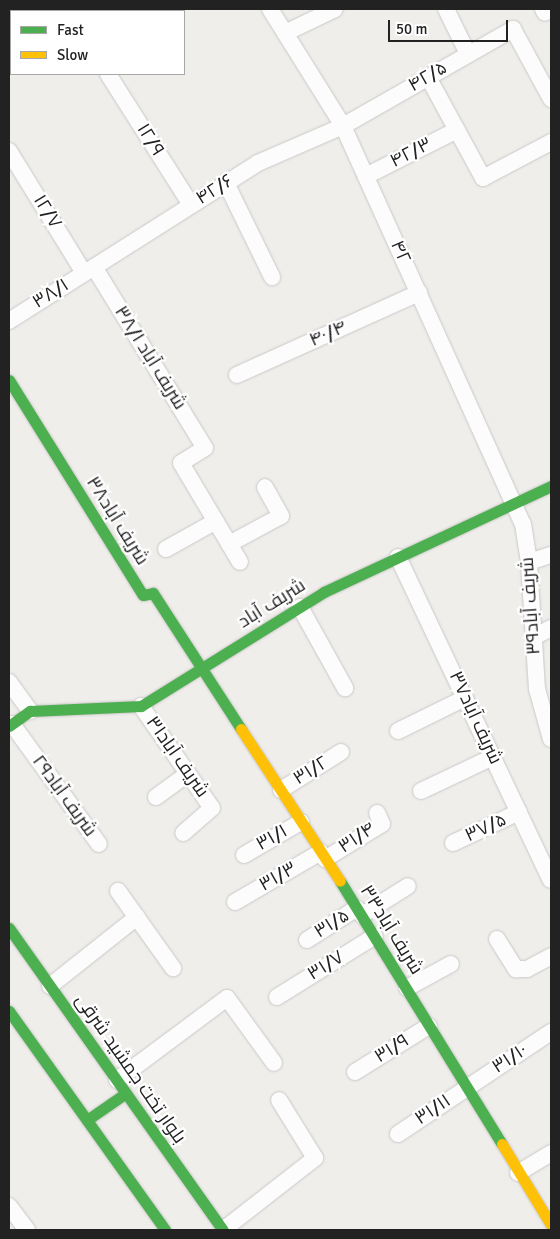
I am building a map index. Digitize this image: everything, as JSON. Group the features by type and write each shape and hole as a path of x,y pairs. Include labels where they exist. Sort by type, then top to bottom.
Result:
{"street":[{"name":"۴۲","path":"270,9 343,126 514,503"},
{"path":"285,33 335,9"},
{"path":"446,9 468,54"},
{"name":"۴۲/۵","path":"343,126 513,29 551,100"},
{"name":"۱۲/۹","path":"109,75 191,205"},
{"path":"428,77 483,178 551,142"},
{"name":"۴۲/۶","path":"89,270 258,163 343,126"},
{"name":"۴۲/۳","path":"366,176 457,130"},
{"name":"۱۲/۷","path":"9,151 89,270"},
{"path":"226,183 272,277"},
{"name":"۳۸/۱","path":"9,321 89,270"},
{"name":"۳۸/۱ شریف آباد","path":"89,270 205,448 181,463 216,521"},
{"name":"۴۰/۴","path":"237,375 419,293"},
{"name":"شریف آباد۳۸","path":"9,380 143,596 153,594 202,668"},
{"name":"شریف آباد","path":"30,712 141,706 300,607 398,557 551,486"},
{"path":"229,544 281,516 265,487"},
{"name":"شریف آباد۳۹","path":"514,503 523,524 529,562 537,689 551,739"},
{"path":"166,549 216,521 240,562"},
{"path":"529,562 551,555"},
{"name":"شریف آباد۳۷","path":"398,557 551,880"},
{"path":"300,607 345,688"},
{"path":"534,637 551,628"},
{"name":"شریف آباد۳۳","path":"202,668 360,912 468,1086 542,1214 551,1225"},
{"path":"9,682 30,712 10,725"},
{"path":"398,730 465,698"},
{"name":"شریف آباد۳۱","path":"141,706 212,808 183,833"},
{"name":"شریف آباد۲۹","path":"10,725 99,844"},
{"name":"۳۱/۲","path":"280,790 341,752"},
{"path":"421,791 493,757"},
{"path":"156,797 188,774"},
{"name":"۳۷/۵","path":"453,843 519,812"},
{"name":"۳۱/۴","path":"323,856 382,824 377,813"},
{"name":"۳۱/۱","path":"244,855 301,822"},
{"name":"۳۱/۳","path":"235,902 323,856"},
{"name":"۳۱/۵","path":"307,940 408,886"},
{"path":"118,891 174,968"},
{"path":"50,986 137,917"},
{"name":"بلوار تخت جمشید شرقی","path":"9,928 223,1230"},
{"name":"۳۱/۷","path":"277,997 375,936"},
{"path":"497,939 516,968 527,969 551,956"},
{"path":"407,988 451,964"},
{"path":"86,1120 121,1086 227,998 274,1063"},
{"path":"9,1011 165,1230"},
{"name":"۳۱/۹","path":"355,1072 429,1026"},
{"name":"۳۱/۱۰","path":"468,1086 551,1032"},
{"name":"۳۱/۱۱","path":"398,1134 468,1086"},
{"path":"223,1230 315,1158 279,1100"},
{"path":"518,1173 551,1153"},
{"path":"9,1206 27,1230"}],"traffic: fast":[{"path":"9,380 143,595 153,593 241,729"},
{"path":"9,726 30,711 141,706 324,592 551,486"},
{"path":"340,881 502,1144"},
{"path":"9,928 223,1230"},
{"path":"9,1011 165,1230"},
{"path":"87,1120 126,1093"}],"traffic: slow":[{"path":"241,729 340,881"},
{"path":"502,1144 551,1225"}]}
